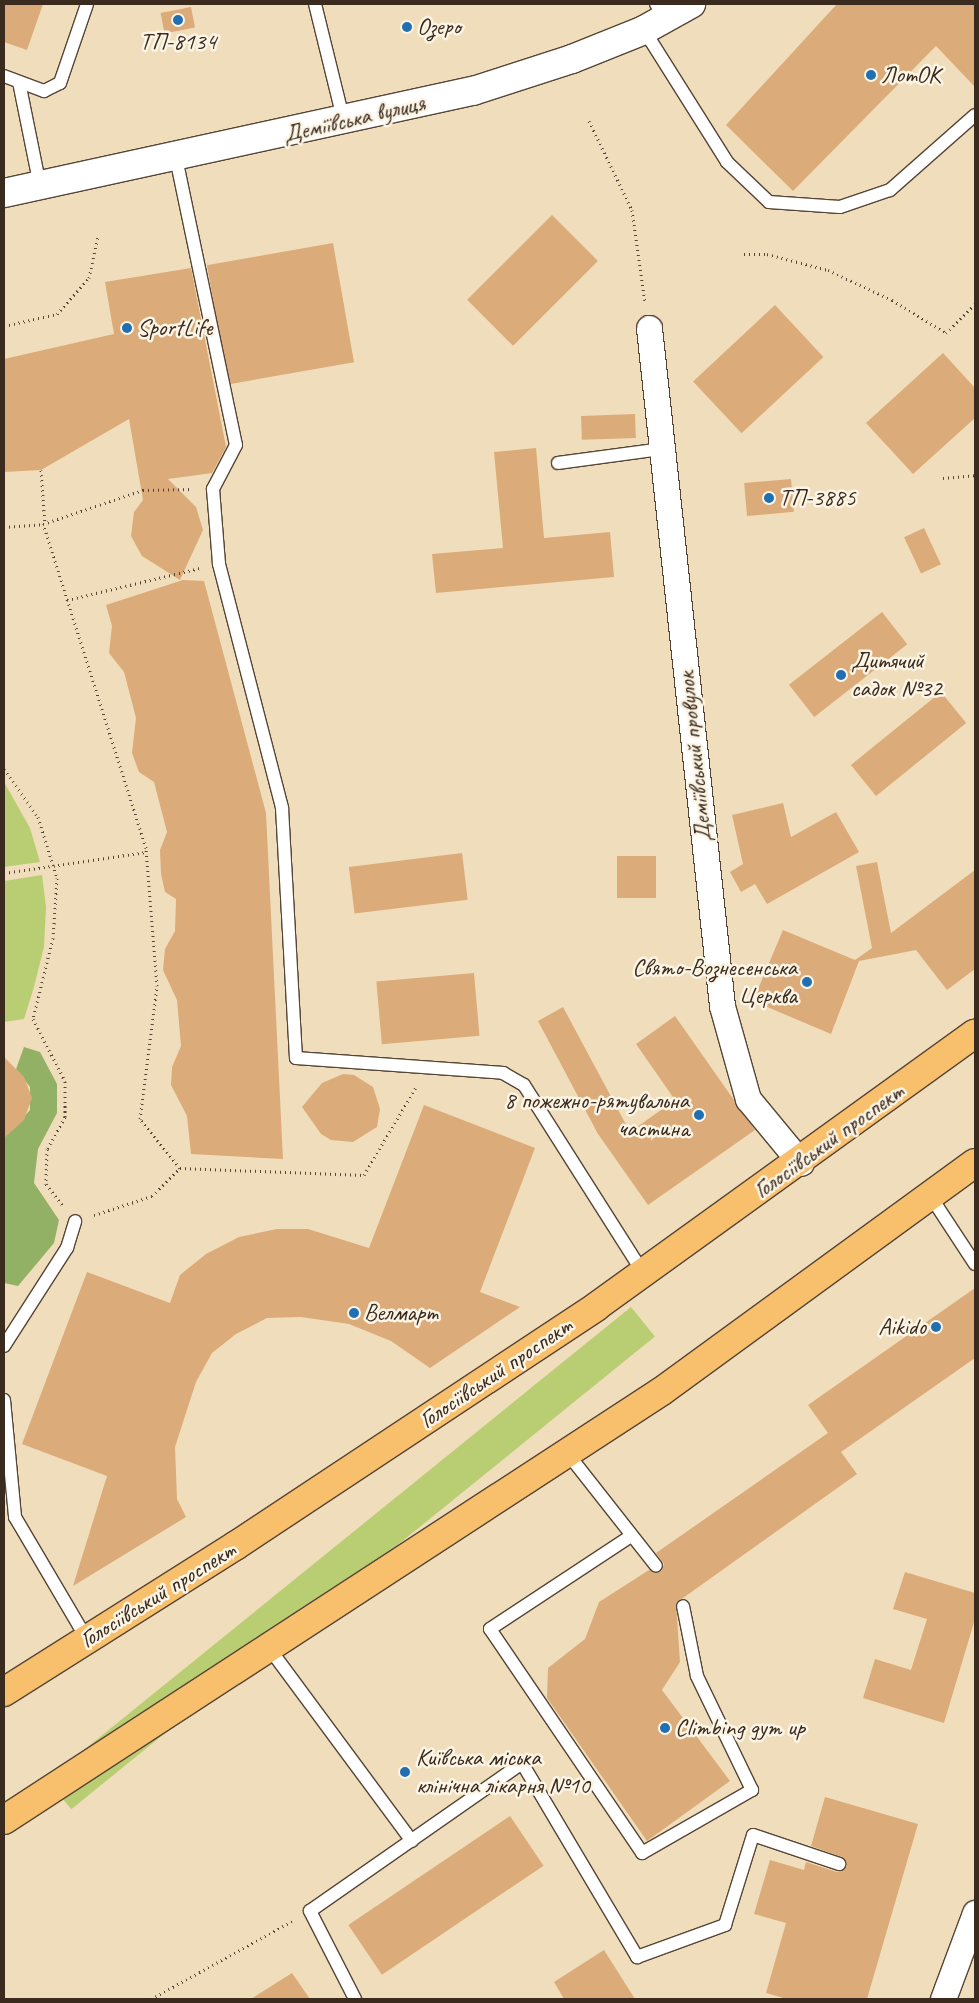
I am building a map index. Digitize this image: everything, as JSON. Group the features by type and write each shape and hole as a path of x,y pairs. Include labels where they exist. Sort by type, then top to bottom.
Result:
{"main road":[{"name":"Голосіївський проспект","path":"4,1692 235,1546 644,1274 801,1163 975,1034"},
{"path":"4,1820 568,1454 975,1163"}],"street":[{"name":"Деміївська вулиця","path":"4,193 344,123 473,91 691,4"},
{"name":"Деміївський провулок","path":"649,328 722,1006 748,1099 801,1163"},
{"path":"943,1999 975,1913"}],"lane":[{"path":"4,76 44,91 60,83 87,4"},
{"path":"315,4 344,123"},
{"path":"655,18 728,162 769,202 840,207 890,190 975,115"},
{"path":"19,82 40,186"},
{"path":"176,158 236,445 213,489 219,564 282,808 296,1058 429,1066 504,1073 524,1085 644,1274"},
{"path":"558,463 662,449"},
{"path":"930,1197 975,1264"},
{"path":"4,1346 67,1248 75,1221"},
{"path":"4,1400 15,1517 87,1639"},
{"path":"568,1454 656,1566"},
{"path":"631,1536 490,1629 642,1853 752,1790 697,1676 684,1606"},
{"path":"269,1648 412,1841"},
{"path":"355,1999 310,1911 522,1762 637,1957 725,1925 753,1836 839,1864"}],"path":[{"path":"589,121 632,210 649,328"},
{"path":"4,326 57,314 89,278 98,236"},
{"path":"744,254 767,254 828,270 892,300 946,333 975,304"},
{"path":"41,470 44,524 146,852 157,986 140,1119 180,1168"},
{"path":"943,478 975,475"},
{"path":"4,527 44,524 143,490 213,489"},
{"path":"67,600 219,564"},
{"path":"4,769 38,817 57,878 53,938 33,1019 65,1081 64,1118 47,1149 46,1184 75,1221 152,1196 180,1168 364,1175 429,1066"},
{"path":"4,873 146,852"},
{"path":"151,1999 310,1911"}],"green space":[{"path":"4,782 30,828 40,862 4,867"},
{"path":"42,875 46,907 44,947 34,987 24,1019 4,1022 4,881"},
{"path":"24,1047 40,1052 57,1084 57,1113 38,1149 34,1183 59,1220 54,1243 18,1286 4,1283 4,1132 15,1127 30,1110 30,1087 16,1069"},
{"path":"631,1307 655,1337 71,1809 47,1780"}],"building":[{"path":"4,4 43,4 27,50 4,42"},
{"path":"837,4 975,4 975,87 936,46 793,191 726,125"},
{"name":"ТП-8134","path":"191,7 195,28 165,34 161,13"},
{"path":"552,215 598,261 513,346 467,300"},
{"path":"333,243 354,362 228,384 207,265"},
{"path":"191,268 226,447 212,473 168,479 196,507 203,530 180,580 142,556 131,536 134,512 143,500 129,419 41,470 4,472 4,359 114,334 105,282"},
{"path":"775,305 823,357 742,433 693,381"},
{"path":"943,353 975,388 975,418 913,474 866,423"},
{"path":"635,414 636,438 582,440 581,416"},
{"path":"536,448 544,538 610,532 614,577 436,593 432,554 503,548 494,452"},
{"name":"ТП-3885","path":"791,479 794,512 747,516 744,483"},
{"path":"924,528 941,564 921,574 904,537"},
{"path":"183,580 204,581 266,813 283,1159 191,1154 187,1116 171,1085 172,1067 181,1046 177,1000 163,970 165,949 175,931 176,899 165,892 161,874 160,850 167,832 154,782 139,772 132,753 136,718 124,672 109,653 112,626 106,605"},
{"path":"882,612 907,644 814,717 789,685"},
{"path":"941,692 966,723 876,796 851,765"},
{"path":"783,803 791,837 836,812 859,852 767,904 755,884 741,892 730,872 743,864 732,815"},
{"path":"462,853 468,900 355,914 349,867"},
{"path":"617,856 656,856 656,898 617,898"},
{"path":"877,862 891,933 975,870 975,969 947,990 916,950 859,961 831,1034 753,1001 783,930 855,960 872,948 856,866"},
{"path":"474,973 479,1036 382,1044 376,982"},
{"name":"8 пожежно-рятувальна частина","path":"563,1007 630,1132 675,1100 636,1044 675,1016 755,1130 648,1205 598,1134 538,1021"},
{"path":"4,1057 24,1077 32,1098 24,1120 4,1138"},
{"path":"343,1074 354,1075 373,1087 380,1109 377,1127 353,1142 331,1140 321,1134 302,1107 322,1083"},
{"path":"424,1105 535,1148 480,1292 520,1307 430,1368 391,1341 349,1324 301,1317 267,1318 236,1334 212,1353 196,1382 175,1447 177,1499 186,1517 73,1586 107,1476 22,1444 87,1272 170,1303 180,1275 206,1254 239,1237 277,1229 308,1229 369,1248"},
{"path":"975,1288 975,1358 841,1452 857,1474 676,1603 680,1662 662,1690 730,1781 647,1841 547,1698 548,1668 585,1639 599,1602 649,1570 661,1572 664,1564 656,1553 828,1433 808,1405"},
{"path":"905,1572 975,1593 975,1619 944,1723 863,1698 875,1659 911,1670 927,1619 893,1609"},
{"path":"825,1797 918,1824 867,1999 787,1999 766,1993 786,1923 754,1914 770,1860 804,1870 806,1862 837,1872 847,1866 842,1857 811,1846"},
{"path":"510,1816 544,1866 382,1975 348,1925"},
{"path":"604,1950 635,1999 564,1999 554,1982"},
{"path":"292,1973 310,1999 251,1999"}],"place":[{"name":"ТП-8134","path":"178,20"},
{"name":"Озеро","path":"407,27"},
{"name":"ЛотОК","path":"871,75"},
{"name":"SportLife","path":"127,328"},
{"name":"ТП-3885","path":"769,498"},
{"name":"Дитячий садок №32","path":"841,675"},
{"name":"Свято-Вознесенська Церква","path":"807,982"},
{"name":"8 пожежно-рятувальна частина","path":"699,1115"},
{"name":"Велмарт","path":"354,1313"},
{"name":"Aikido","path":"936,1327"},
{"name":"Climbing gym up","path":"665,1728"},
{"name":"Київська міська клінічна лікарня №10","path":"405,1772"}]}
